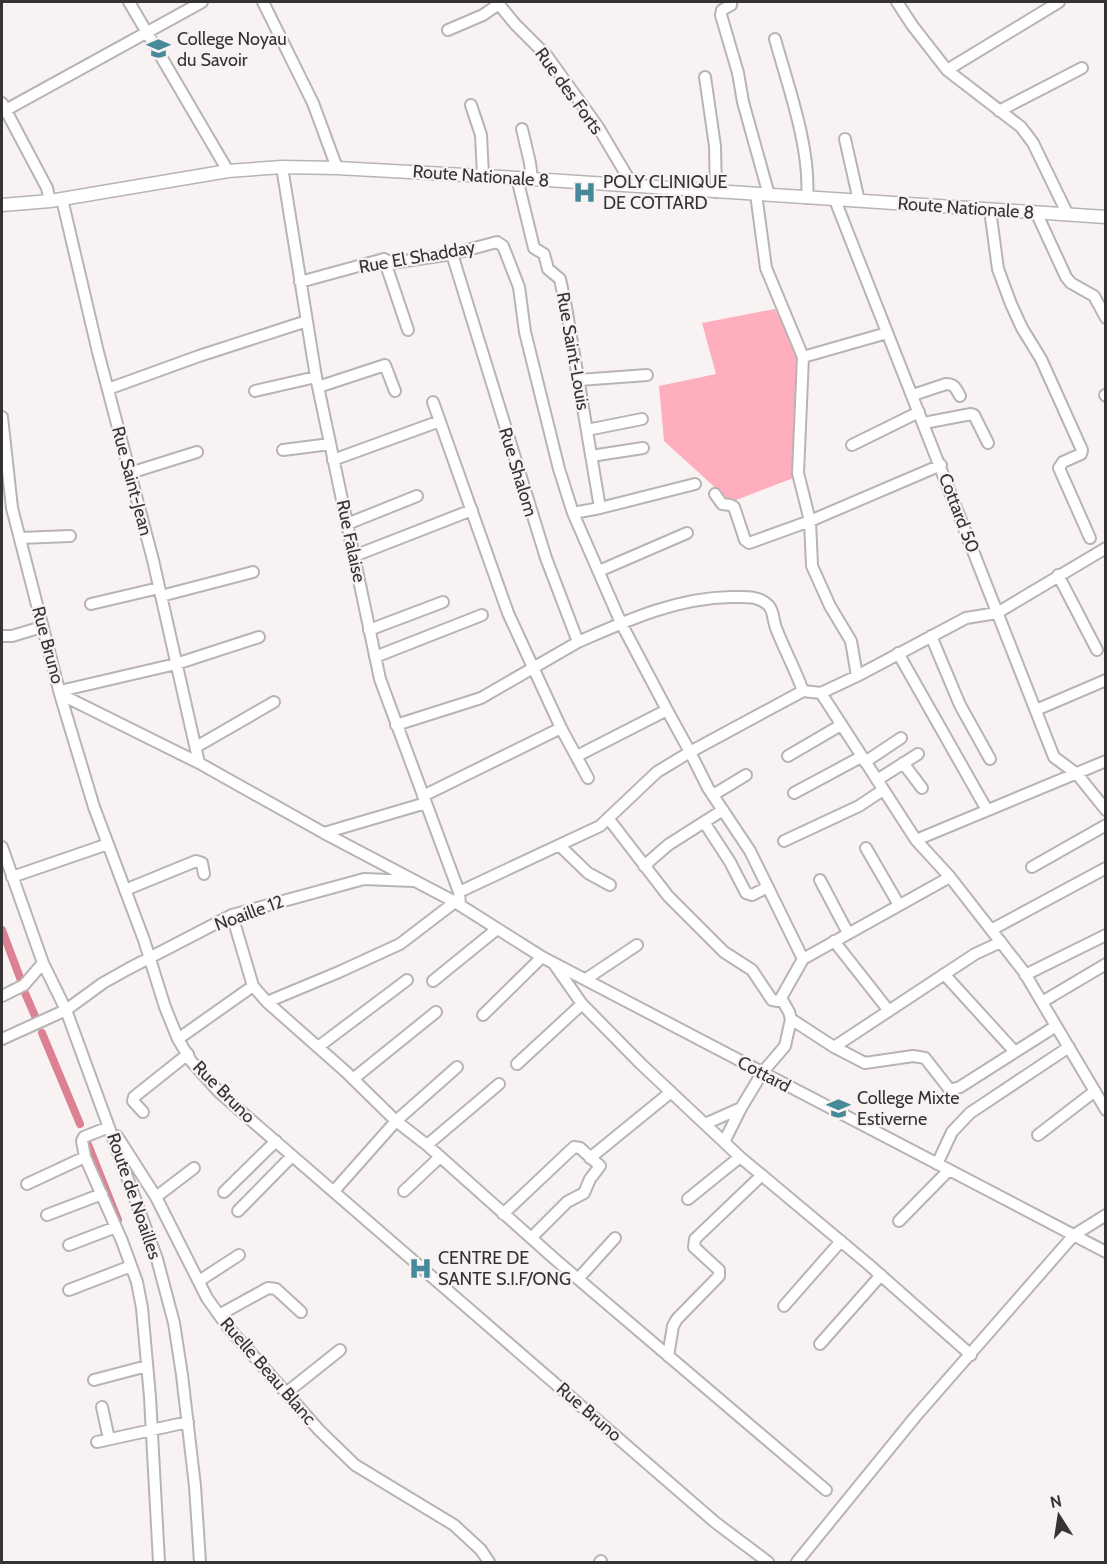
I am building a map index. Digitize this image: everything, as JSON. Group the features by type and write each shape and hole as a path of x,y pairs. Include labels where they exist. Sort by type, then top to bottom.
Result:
{"main road":[{"name":"Route Nationale 8","path":"2,205 56,200 228,171 282,167 517,178 1106,217"}],"street":[{"path":"129,2 228,171"},
{"path":"3,108 202,2"},
{"path":"263,2 313,103 337,168"},
{"path":"731,2 722,10 721,15 770,195"},
{"path":"897,2 947,70 1021,127 1033,143 1068,215"},
{"path":"947,70 1059,2"},
{"path":"448,30 477,19 498,3"},
{"name":"Rue des Forts","path":"498,3 547,56 598,127 633,186"},
{"path":"775,39 801,138 807,179 807,198"},
{"path":"999,111 1082,68"},
{"path":"705,77 715,147 716,192"},
{"path":"471,105 481,135 483,176"},
{"name":"Rue Saint-Jean","path":"3,108 47,188 56,200 130,473 199,763"},
{"path":"522,129 532,179"},
{"path":"845,139 860,201"},
{"name":"Rue Falaise","path":"282,167 317,382 380,679 458,899"},
{"name":"Rue Saint-Louis","path":"517,178 534,248 544,254 548,268 560,279 600,508"},
{"path":"756,194 766,268 803,357 798,473 810,521 812,566 830,606 851,641 857,676"},
{"name":"Cottard 50","path":"835,200 1054,757 1077,774 1104,806"},
{"path":"990,210 998,269 1011,304 1041,359 1082,450 1081,454 1063,462 1059,468 1090,538"},
{"path":"1036,212 1066,277 1071,283 1094,296 1106,318"},
{"name":"Rue El Shadday","path":"300,282 384,259 392,263 452,254 499,243 503,246 519,287 525,332 559,469 573,513"},
{"name":"Rue Shalom","path":"452,254 546,558 578,642"},
{"path":"384,259 408,330"},
{"path":"108,389 208,352 307,321"},
{"path":"803,357 888,333"},
{"path":"255,391 317,382 385,365 395,391"},
{"path":"579,380 646,375"},
{"path":"913,395 952,384 960,396"},
{"path":"433,402 508,613 561,728 588,778"},
{"path":"852,446 920,412"},
{"path":"924,423 974,415 988,443"},
{"name":"Rue Bruno","path":"2,417 12,508 60,693 94,807 150,957 165,1007 178,1039 191,1061 219,1092 292,1156 716,1523 768,1563"},
{"path":"587,429 642,419"},
{"path":"333,460 440,421"},
{"path":"283,450 330,444"},
{"path":"591,456 643,448"},
{"path":"130,473 197,452"},
{"path":"715,494 722,504 734,507 745,540 749,543 810,521 941,465"},
{"path":"695,484 573,513 621,622 666,710 713,795 750,850 803,959"},
{"path":"347,524 417,496"},
{"path":"354,556 472,510"},
{"path":"599,571 687,532"},
{"path":"20,537 70,536"},
{"path":"267,1002 400,944 458,899 592,830 657,772 690,752 803,691 821,693 966,618 997,613 1106,548"},
{"path":"91,604 253,572"},
{"path":"1058,575 1096,650"},
{"path":"396,725 481,698 578,642 621,622 681,602 716,597 752,596 767,604 803,691"},
{"path":"369,630 444,602"},
{"path":"375,657 482,615"},
{"path":"2,636 12,636 42,627"},
{"path":"931,636 960,705 990,759"},
{"path":"60,693 176,664 259,637"},
{"path":"898,653 987,810"},
{"path":"1036,710 1106,680"},
{"name":"Cottard","path":"60,693 199,763 416,881 458,899 497,929 542,957 1106,1252"},
{"path":"821,693 916,840 950,877 1025,975 1100,1094 1106,1110"},
{"path":"196,747 274,702"},
{"path":"577,756 666,710"},
{"path":"788,756 841,725"},
{"path":"324,833 424,799 561,728"},
{"path":"794,793 901,738"},
{"path":"784,841 859,806 903,763 918,754"},
{"path":"916,840 1106,760"},
{"path":"903,763 922,788"},
{"path":"713,795 746,775"},
{"path":"644,866 668,845 723,810"},
{"path":"608,818 668,896 724,952 752,970 772,1000 778,1001 781,998 803,959 950,877"},
{"path":"704,822 730,862 746,893 752,894 768,887"},
{"path":"1032,867 1106,825"},
{"path":"12,877 108,844"},
{"path":"559,845 588,873 610,885"},
{"name":"Route de Noailles","path":"2,847 43,963 66,1010 157,1258 174,1323 188,1422 200,1563"},
{"path":"866,848 899,905"},
{"path":"125,890 196,861 202,863 204,874"},
{"path":"991,930 1106,868"},
{"name":"Noaille 12","path":"2,1039 66,1010 103,984 150,957 232,915 364,879 416,881"},
{"path":"820,880 848,933"},
{"path":"232,915 253,986 267,1002 503,1214 826,1490"},
{"path":"433,981 497,929"},
{"path":"1025,975 1106,935"},
{"path":"834,941 889,1011"},
{"path":"834,1047 975,954 1001,942"},
{"path":"586,979 637,945"},
{"path":"483,1015 542,957"},
{"path":"2,996 24,986 43,963"},
{"path":"554,963 562,978 582,1004 724,1142 971,1354"},
{"path":"1042,1002 1106,964"},
{"path":"944,974 1015,1052"},
{"path":"318,1047 407,980"},
{"path":"178,1039 253,986"},
{"path":"724,1142 762,1073 785,1046 791,1019 781,998"},
{"path":"517,1064 582,1004"},
{"path":"353,1079 436,1012"},
{"path":"791,1019 834,1047 865,1063 913,1056 925,1058 945,1085 953,1090 1056,1026"},
{"path":"937,1164 952,1132 970,1113 1069,1047"},
{"path":"143,1112 133,1098 188,1054"},
{"path":"334,1191 396,1120 457,1066"},
{"path":"427,1145 499,1084"},
{"path":"590,1158 671,1092"},
{"path":"1038,1135 1100,1094"},
{"path":"705,1124 741,1108"},
{"path":"109,1125 84,1137 82,1141 85,1157 131,1266 142,1308 159,1563"},
{"name":"Ruelle Beau Blanc","path":"109,1125 156,1197 219,1315 286,1393 355,1465 454,1525 481,1550 489,1563"},
{"path":"224,1192 276,1142"},
{"path":"503,1214 574,1147 580,1148 601,1167 590,1179 586,1191 567,1202 531,1238"},
{"path":"238,1210 292,1156"},
{"path":"688,1199 740,1156"},
{"path":"27,1184 85,1157"},
{"path":"404,1191 440,1157"},
{"path":"156,1197 195,1168"},
{"path":"899,1221 949,1170"},
{"path":"668,1356 673,1326 677,1319 719,1276 719,1270 694,1247 695,1239 762,1175"},
{"path":"46,1215 102,1194"},
{"path":"797,1563 915,1417 1074,1235 1106,1215"},
{"path":"69,1245 116,1227"},
{"path":"578,1279 615,1238"},
{"path":"784,1306 841,1241"},
{"path":"199,1281 239,1255"},
{"path":"69,1290 131,1266"},
{"path":"820,1344 881,1275"},
{"path":"219,1315 268,1287 276,1289 301,1312"},
{"path":"286,1393 340,1350"},
{"path":"94,1380 147,1366"},
{"path":"102,1407 109,1439"},
{"path":"97,1442 188,1422"}],"shaded area":[{"path":"775,309 799,354 796,477 731,502 664,441 659,386 716,374 702,323"}],"waterway":[{"path":"2,930 22,983"},
{"path":"25,993 35,1016"},
{"path":"42,1033 80,1124"},
{"path":"87,1142 118,1220"}],"place":[{"name":"College Noyau du Savoir","path":"159,49"},
{"name":"POLY CLINIQUE DE COTTARD","path":"585,192"},
{"name":"College Mixte Estiverne","path":"839,1108"},
{"name":"CENTRE DE SANTE S.I.F/ONG","path":"420,1268"}]}
